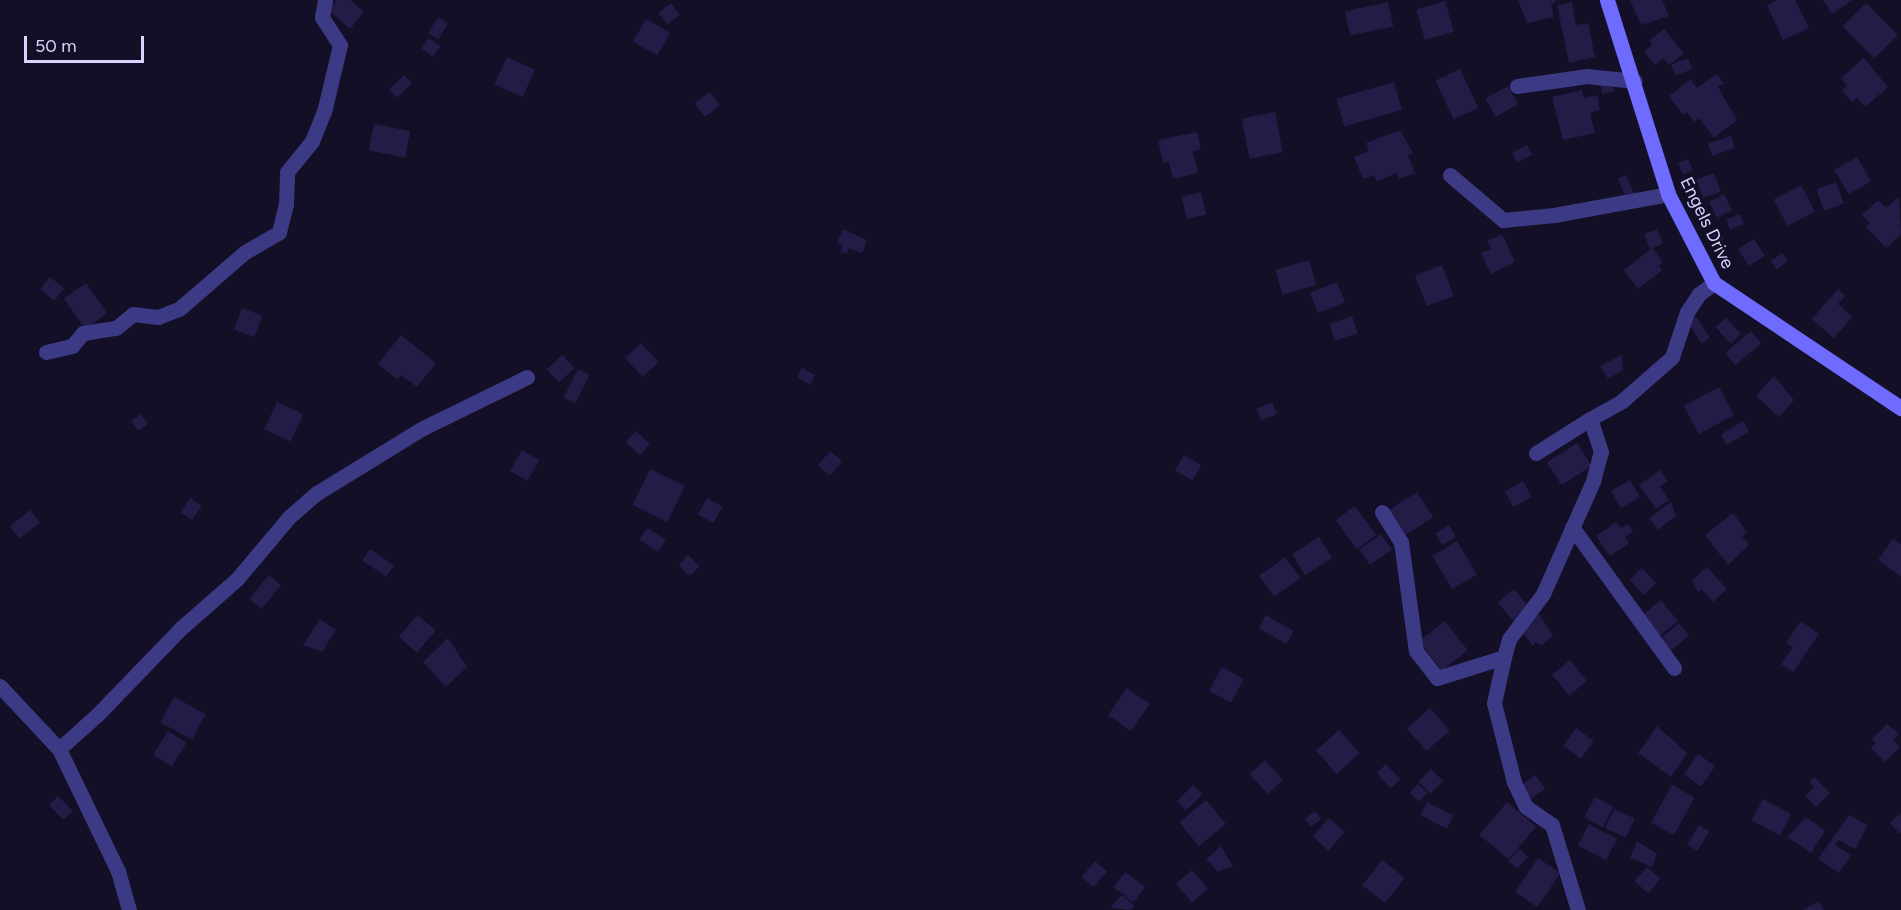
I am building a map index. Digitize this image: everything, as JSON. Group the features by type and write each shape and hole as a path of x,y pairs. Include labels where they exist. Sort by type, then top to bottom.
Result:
{"street":[{"path":"46,352 72,346 83,333 116,328 133,314 158,317 179,309 245,252 279,232 286,204 287,172 312,141 324,112 340,45 322,17 325,0"},
{"name":"Engels Drive","path":"1607,0 1635,81 1668,194 1714,283 1901,408"},
{"path":"1517,86 1587,76 1635,81"},
{"path":"1450,175 1503,220 1554,216 1668,194"},
{"path":"1536,453 1622,401 1672,357 1686,312 1699,294 1714,283"},
{"path":"59,749 99,714 180,629 237,579 264,551 289,517 317,493 421,429 527,377"},
{"path":"1578,910 1552,825 1526,807 1514,782 1494,703 1509,639 1543,594 1601,452 1590,419"},
{"path":"1382,513 1401,542 1416,651 1437,678 1504,657"},
{"path":"1572,527 1674,668"},
{"path":"0,686 59,749 118,871 129,910"}],"building":[{"path":"337,0 350,0 364,12 350,29 328,10"},
{"path":"1518,0 1557,0 1551,6 1554,17 1527,23"},
{"path":"1630,0 1662,0 1669,16 1641,25"},
{"path":"1777,0 1795,0 1809,28 1783,40 1767,5"},
{"path":"1823,0 1853,0 1832,14"},
{"path":"1445,1 1454,32 1425,40 1416,9"},
{"path":"1388,2 1393,26 1350,36 1345,11"},
{"path":"1572,2 1576,25 1588,23 1595,57 1569,63 1557,5"},
{"path":"671,3 680,15 667,25 658,13"},
{"path":"1866,3 1898,35 1874,58 1843,26"},
{"path":"438,17 448,23 439,39 428,33"},
{"path":"646,19 670,33 657,56 633,42"},
{"path":"1664,29 1684,53 1669,65 1663,58 1655,65 1644,52 1652,45 1649,41"},
{"path":"429,38 440,46 433,57 421,49"},
{"path":"507,57 535,70 522,97 494,84"},
{"path":"1688,58 1692,69 1675,75 1671,64"},
{"path":"1864,58 1888,87 1865,107 1857,98 1852,102 1842,90 1847,86 1841,78"},
{"path":"1460,69 1478,108 1454,119 1436,80"},
{"path":"1717,74 1724,83 1718,87 1737,120 1714,138 1699,118 1694,122 1687,112 1683,115 1669,96 1691,79 1697,88"},
{"path":"404,75 412,83 397,98 389,90"},
{"path":"1612,81 1614,92 1602,94 1600,83"},
{"path":"1394,82 1402,110 1344,126 1336,99"},
{"path":"1508,86 1518,104 1495,117 1485,99"},
{"path":"1582,90 1584,98 1597,95 1600,110 1590,113 1595,133 1563,140 1552,97"},
{"path":"710,92 720,106 705,117 695,103"},
{"path":"1275,112 1283,152 1249,159 1242,118"},
{"path":"374,124 410,131 405,158 369,151"},
{"path":"1400,130 1413,153 1408,155 1415,173 1399,179 1397,173 1377,181 1374,175 1363,179 1354,157 1369,151 1366,143"},
{"path":"1197,132 1201,149 1193,151 1198,173 1173,179 1169,162 1163,163 1158,140"},
{"path":"1731,136 1735,148 1712,156 1708,143"},
{"path":"1527,145 1532,155 1517,163 1512,153"},
{"path":"1857,157 1871,181 1848,194 1834,170"},
{"path":"1688,159 1693,170 1683,174 1678,163"},
{"path":"1714,173 1721,192 1703,198 1696,179"},
{"path":"1626,175 1634,194 1626,198 1618,179"},
{"path":"1836,182 1844,204 1824,211 1816,189"},
{"path":"1801,185 1815,211 1788,226 1774,200"},
{"path":"1201,192 1206,214 1187,219 1182,196"},
{"path":"1724,194 1732,210 1717,218 1709,202"},
{"path":"1899,196 1901,234 1886,248 1866,227 1870,223 1862,215 1878,200 1886,208"},
{"path":"1703,211 1712,225 1705,230 1695,216"},
{"path":"1740,214 1744,224 1730,230 1726,220"},
{"path":"843,229 867,240 862,253 849,248 847,254 840,252 843,245 837,243"},
{"path":"1657,229 1663,244 1650,249 1644,234"},
{"path":"1718,231 1724,240 1715,246 1709,237"},
{"path":"1502,234 1515,262 1491,274 1481,253 1491,249 1487,241"},
{"path":"1754,239 1765,256 1749,266 1738,249"},
{"path":"1652,248 1663,262 1659,266 1662,270 1638,289 1624,270"},
{"path":"1782,253 1788,261 1777,269 1771,261"},
{"path":"1309,260 1316,285 1283,295 1275,270"},
{"path":"1442,265 1454,296 1427,306 1415,275"},
{"path":"50,277 64,288 54,301 40,290"},
{"path":"1337,282 1345,303 1318,313 1310,292"},
{"path":"86,283 107,313 85,329 64,298"},
{"path":"1838,289 1845,296 1838,304 1852,317 1834,338 1812,319"},
{"path":"242,308 263,316 254,337 234,329"},
{"path":"1352,316 1358,333 1335,341 1329,324"},
{"path":"1696,316 1710,338 1701,343 1688,321"},
{"path":"1726,318 1741,334 1731,344 1716,328"},
{"path":"1751,331 1761,343 1735,365 1725,353"},
{"path":"401,335 436,363 417,387 401,375 397,379 378,364"},
{"path":"641,343 659,362 643,377 625,358"},
{"path":"562,355 574,368 559,382 547,369"},
{"path":"1622,355 1623,370 1608,379 1600,366"},
{"path":"802,368 815,375 810,385 797,378"},
{"path":"578,369 590,375 575,403 563,398"},
{"path":"1774,376 1794,400 1779,417 1756,396"},
{"path":"1719,387 1734,415 1699,434 1684,406"},
{"path":"277,402 303,414 291,441 264,429"},
{"path":"1272,402 1277,414 1261,421 1256,409"},
{"path":"141,414 148,424 138,431 131,421"},
{"path":"1743,421 1749,431 1727,445 1721,434"},
{"path":"636,431 650,444 640,455 626,442"},
{"path":"1577,443 1592,466 1562,485 1547,463"},
{"path":"522,450 539,460 527,481 510,471"},
{"path":"830,451 842,461 830,476 818,466"},
{"path":"1184,455 1201,465 1192,481 1175,471"},
{"path":"650,469 685,486 668,522 632,505"},
{"path":"1660,470 1668,481 1660,487 1669,500 1656,509 1639,485"},
{"path":"1630,480 1640,497 1621,508 1611,491"},
{"path":"1523,481 1532,497 1513,507 1505,491"},
{"path":"1417,492 1433,517 1404,536 1388,511"},
{"path":"190,498 202,506 192,520 180,512"},
{"path":"707,498 723,507 714,523 698,515"},
{"path":"1671,502 1676,516 1658,530 1649,518"},
{"path":"1355,506 1376,535 1357,549 1336,520"},
{"path":"30,510 40,523 19,539 10,526"},
{"path":"1733,513 1747,532 1742,536 1749,545 1728,565 1705,535"},
{"path":"1616,522 1621,528 1628,524 1633,531 1625,537 1629,543 1610,556 1596,536"},
{"path":"1449,525 1456,537 1442,545 1435,533"},
{"path":"647,528 666,540 658,552 640,540"},
{"path":"1381,534 1392,550 1370,565 1359,549"},
{"path":"1319,537 1332,558 1305,575 1292,554"},
{"path":"1893,539 1901,544 1901,577 1878,560"},
{"path":"1457,541 1477,574 1452,589 1432,556"},
{"path":"370,549 394,565 386,577 362,561"},
{"path":"688,555 700,566 690,576 678,565"},
{"path":"1285,557 1300,578 1274,597 1259,576"},
{"path":"1707,567 1727,589 1713,602 1701,589 1698,592 1692,581"},
{"path":"1642,568 1656,583 1644,595 1630,580"},
{"path":"269,575 281,585 261,609 249,599"},
{"path":"1514,589 1530,608 1514,622 1498,602"},
{"path":"1661,600 1678,621 1659,636 1642,615"},
{"path":"1539,614 1553,636 1542,645 1536,642 1533,646 1519,628"},
{"path":"418,615 436,631 416,653 399,637"},
{"path":"1266,615 1294,631 1286,644 1258,628"},
{"path":"320,619 336,630 322,652 303,645"},
{"path":"1445,621 1468,650 1442,670 1419,641"},
{"path":"1801,621 1819,634 1793,672 1781,664 1793,647 1786,643"},
{"path":"1679,623 1689,635 1671,651 1661,638"},
{"path":"448,638 467,667 446,687 423,662"},
{"path":"1570,660 1587,681 1569,695 1552,674"},
{"path":"1222,667 1244,679 1231,703 1209,691"},
{"path":"1127,688 1150,704 1131,731 1108,715"},
{"path":"174,697 206,714 192,740 160,723"},
{"path":"1430,708 1450,731 1426,751 1407,728"},
{"path":"1887,724 1899,734 1893,740 1900,747 1885,762 1871,748 1876,743 1872,739"},
{"path":"1657,726 1687,753 1671,777 1638,753"},
{"path":"1576,728 1594,741 1581,759 1563,746"},
{"path":"1339,730 1360,753 1337,774 1316,751"},
{"path":"168,731 187,743 172,766 153,755"},
{"path":"1698,754 1715,766 1701,787 1684,774"},
{"path":"1265,760 1283,780 1267,794 1249,774"},
{"path":"1386,764 1400,779 1391,788 1376,773"},
{"path":"1431,769 1443,781 1430,794 1418,782"},
{"path":"1535,775 1545,789 1530,800 1520,786"},
{"path":"1814,777 1830,793 1816,807 1805,796 1814,787 1810,782"},
{"path":"1418,784 1427,793 1419,802 1410,792"},
{"path":"1193,785 1202,794 1186,810 1177,801"},
{"path":"1672,785 1695,798 1674,835 1651,823"},
{"path":"58,796 73,811 64,820 49,805"},
{"path":"1595,797 1614,807 1603,827 1584,817"},
{"path":"1763,799 1791,814 1780,835 1752,820"},
{"path":"1206,800 1226,824 1199,846 1179,822"},
{"path":"1427,802 1454,816 1447,829 1420,815"},
{"path":"1507,802 1536,826 1508,859 1479,835"},
{"path":"1614,809 1635,819 1626,838 1605,828"},
{"path":"1315,811 1321,819 1311,827 1305,819"},
{"path":"1901,813 1901,832 1900,834 1890,823"},
{"path":"1849,815 1868,825 1855,849 1838,840 1835,845 1851,855 1839,873 1818,859"},
{"path":"1806,817 1825,831 1811,853 1787,837"},
{"path":"1329,818 1345,832 1328,851 1313,837"},
{"path":"1589,824 1617,839 1606,860 1578,845"},
{"path":"1699,825 1709,831 1697,851 1687,845"},
{"path":"1637,841 1657,854 1652,867 1630,858"},
{"path":"1221,846 1233,866 1218,872 1206,859"},
{"path":"1519,849 1528,857 1517,869 1508,861"},
{"path":"1538,858 1560,873 1537,907 1515,892"},
{"path":"1382,860 1405,878 1385,903 1362,885"},
{"path":"1095,861 1107,871 1094,887 1082,877"},
{"path":"1647,867 1661,879 1648,893 1635,881"},
{"path":"1192,870 1208,889 1192,903 1176,883"},
{"path":"1125,872 1145,887 1134,902 1114,887"},
{"path":"1122,895 1135,906 1131,910 1110,908"},
{"path":"1819,901 1824,910 1803,910"}]}
